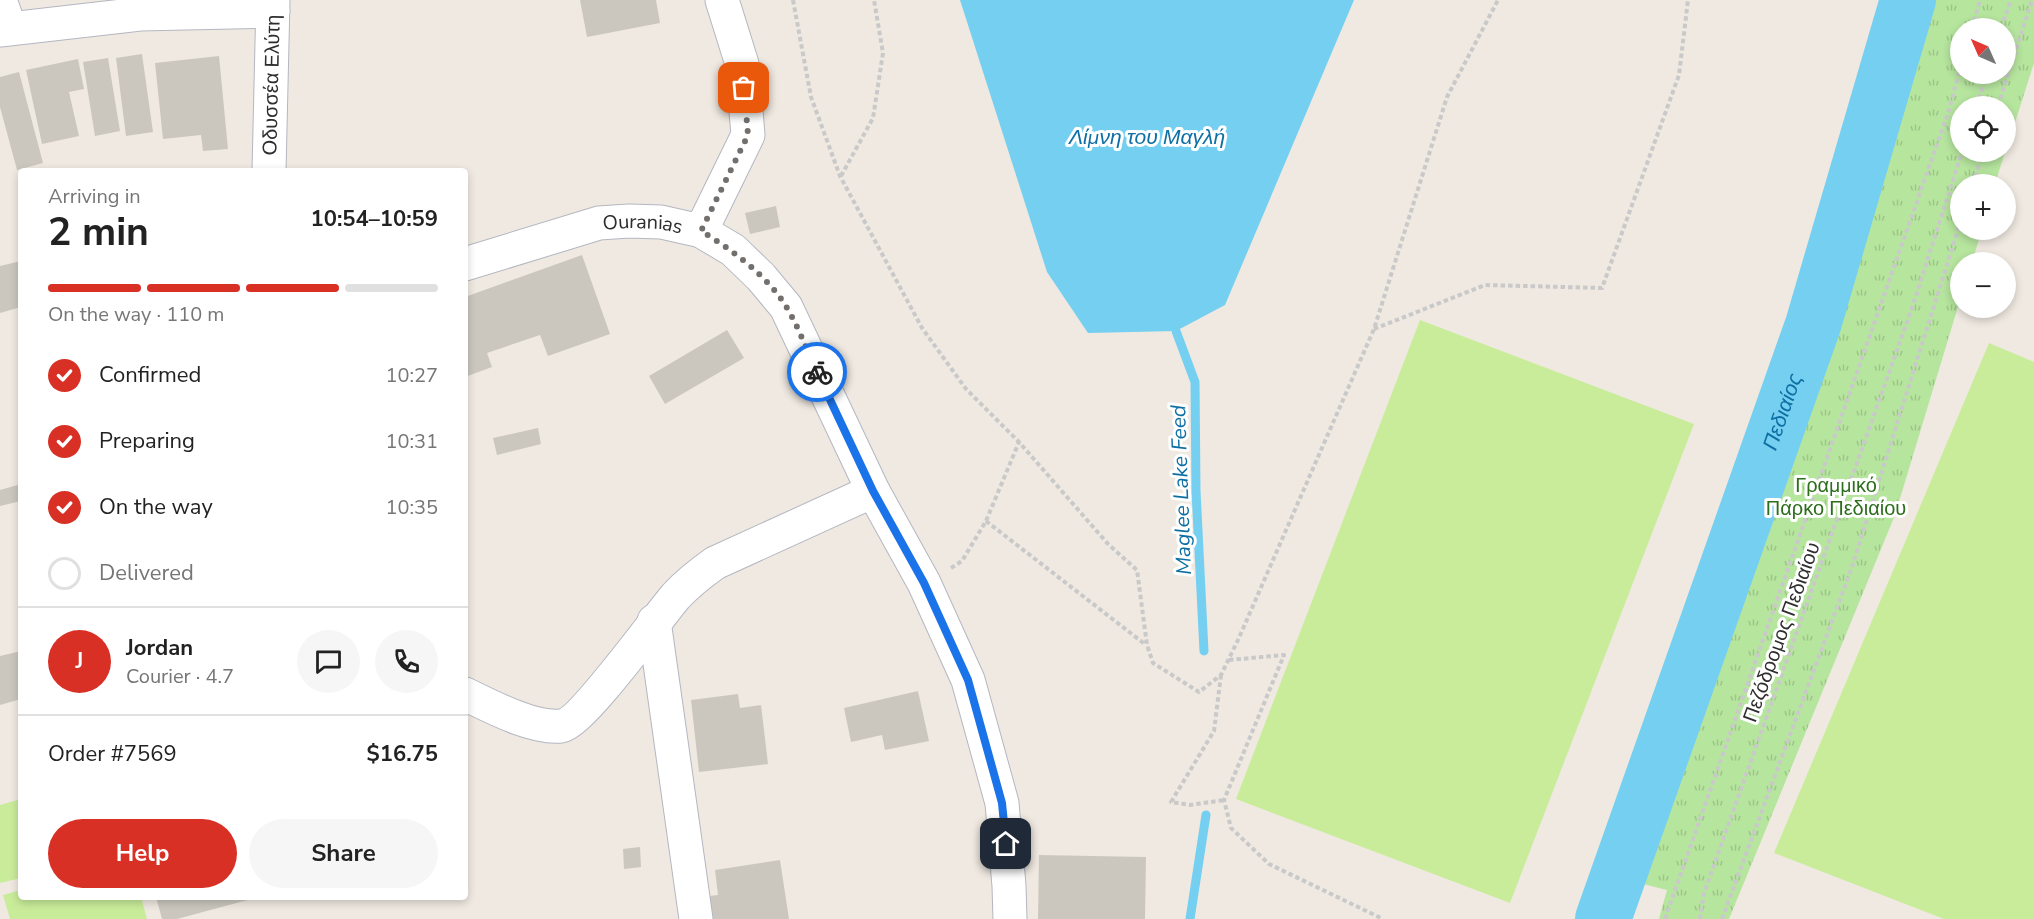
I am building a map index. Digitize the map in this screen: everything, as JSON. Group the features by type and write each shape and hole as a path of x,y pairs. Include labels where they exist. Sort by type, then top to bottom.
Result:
{"street":[{"path":"701,231 748,135 742,64 722,0"},
{"path":"4,19 273,6"},
{"name":"Οδυσσέα Ελύτη","path":"269,168 273,6"},
{"name":"Ouranias","path":"468,263 599,223 630,220 661,222 701,231 733,250 761,277 786,307 873,491 924,583 968,680 1002,803 1010,919"},
{"path":"468,695 512,716 545,724 561,726 568,724 589,705 654,621 678,594 715,563 873,491"},
{"path":"654,621 696,919"}],"path":[{"path":"793,0 811,97 840,176 922,328 966,389 1018,442 1108,544 1137,570 1147,645 1153,663 1199,692 1221,675"},
{"path":"840,176 873,118 883,53 874,0"},
{"path":"1224,800 1190,805 1171,802 1214,730 1221,675 1374,329 1447,97 1498,0"},
{"path":"1374,329 1485,285 1602,288 1679,75 1688,0"},
{"path":"1975,18 1980,0"},
{"path":"2005,18 2011,0"},
{"path":"2001,96 2032,0"},
{"path":"1665,919 1940,136 1956,84"},
{"name":"Πεζόδρομος Πεδιαίου","path":"1700,919 1704,893 1908,319 1959,162"},
{"path":"1722,919 1852,567 1955,240"},
{"path":"924,583 963,561 986,521 1018,442"},
{"path":"986,521 1147,645"},
{"path":"1228,660 1284,655 1224,800 1231,828 1269,864 1383,919"}],"green space":[{"name":"Γραμμικό Πάρκο Πεδιαίου","path":"1925,0 2034,0 2034,63 2016,120 2016,96 1950,96 1950,162 2002,162 1998,174 1950,174 1950,240 1979,240 1975,252 1950,252 1950,318 1955,318 1895,515 1729,919 1659,919 1667,890 1639,883 1865,217"},
{"path":"1420,320 1694,424 1510,903 1236,799"},
{"path":"1989,343 2034,362 2034,919 1944,919 1774,853"},
{"path":"18,800 18,879 0,883 0,805"},
{"path":"18,891 18,900 142,900 147,919 10,919 3,895"}],"water":[{"name":"Λίμνη του Μαγλή","path":"960,0 1354,0 1225,305 1176,331 1088,333 1047,272"}],"building":[{"path":"580,0 656,0 660,23 587,37"},
{"path":"142,54 153,132 126,136 116,58"},
{"path":"219,56 228,149 203,151 201,135 163,139 155,63"},
{"path":"108,58 120,131 95,136 83,62"},
{"path":"78,59 84,89 69,92 79,136 42,144 26,70"},
{"path":"19,72 43,163 17,170 0,107 0,77"},
{"path":"776,206 780,227 750,234 745,213"},
{"path":"582,255 610,334 548,356 540,335 487,353 492,367 468,376 468,296"},
{"path":"18,262 18,308 0,313 0,266"},
{"path":"727,330 744,358 665,404 649,376"},
{"path":"538,428 541,444 497,455 493,438"},
{"path":"18,485 18,502 0,506 0,490"},
{"path":"18,652 18,700 0,705 0,656"},
{"path":"918,691 929,741 885,750 882,735 851,742 844,708"},
{"path":"738,694 740,708 761,705 768,764 699,772 691,700"},
{"path":"640,847 641,867 624,869 623,849"},
{"path":"1039,855 1146,857 1145,919 1038,919"},
{"path":"780,860 789,919 713,919 709,896 718,895 715,870"},
{"path":"157,900 248,900 177,919 162,919"}],"waterway":[{"name":"Πεδιαίος","path":"1603,919 1813,325 1908,0"},
{"name":"Maglee Lake Feed","path":"1176,331 1195,382 1196,491 1204,651"},
{"name":"Maglee Lake Feed","path":"1190,919 1206,815"}],"way so far":[{"path":"744,88 748,135 701,231 733,250 761,277 786,307 817,372"}],"route":[{"path":"817,372 873,491 924,583 968,680 1002,803 1006,844"}]}
